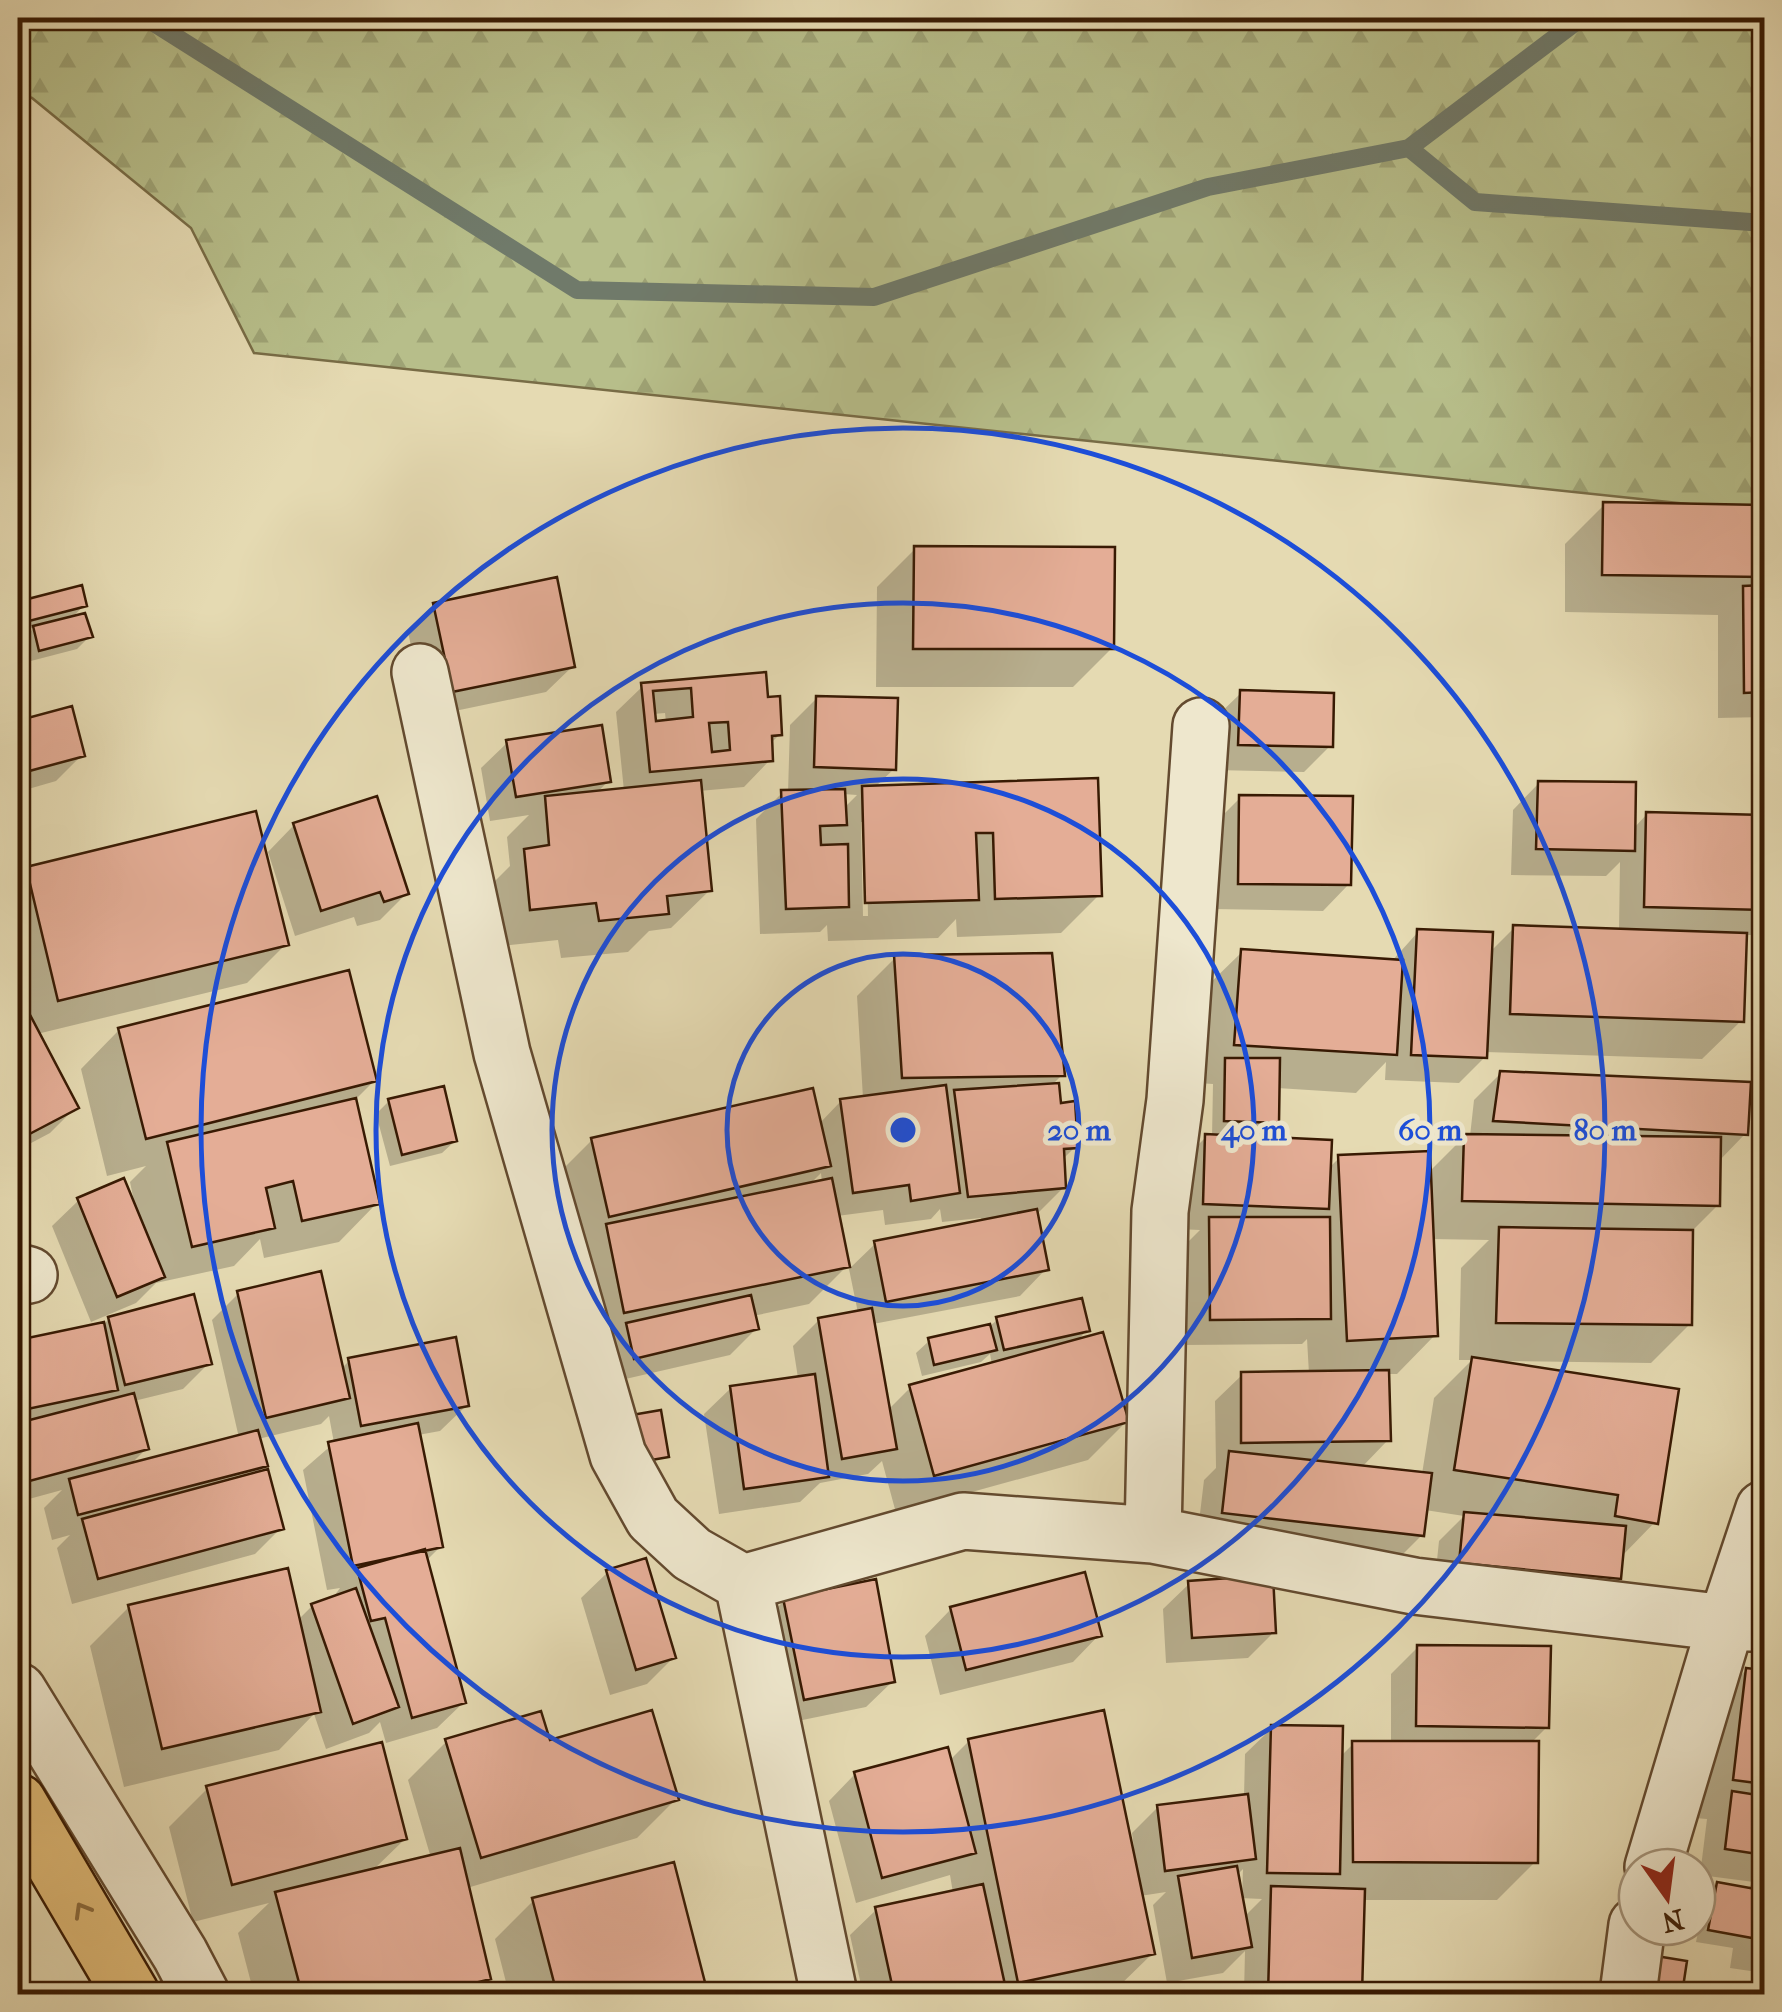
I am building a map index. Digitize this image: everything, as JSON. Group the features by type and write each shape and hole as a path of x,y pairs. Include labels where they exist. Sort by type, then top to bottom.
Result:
{"main road":[{"path":"18,1802 131,1994"}],"street":[{"path":"420,672 502,1053 618,1455 654,1518 692,1554 743,1583 963,1520 1153,1535 1414,1586 1745,1623"},
{"path":"1153,1535 1160,1211 1174,1100 1202,726"},
{"path":"1661,1847 1745,1623 1764,1509"},
{"path":"743,1583 830,1994"},
{"path":"18,1692 201,1994"},
{"path":"1628,1994 1634,1947"}],"green space":[{"path":"18,18 1764,18 1764,512 254,353 191,228 32,98 18,94"}],"building":[{"path":"1603,502 1764,505 1764,577 1602,575"},
{"path":"914,546 1115,547 1114,649 913,649"},
{"path":"557,577 575,667 452,692 433,603"},
{"path":"82,585 87,606 29,621 24,600"},
{"path":"1764,585 1764,692 1744,693 1743,586"},
{"path":"85,613 93,637 39,651 33,626"},
{"path":"766,672 768,697 780,696 782,735 772,736 773,761 650,772 641,683","holes":["691,688 693,717 656,721 653,691","728,722 730,750 712,752 709,723"]},
{"path":"1240,690 1334,693 1333,747 1238,745"},
{"path":"816,696 898,698 896,770 814,767"},
{"path":"18,698 24,719 72,706 85,756 18,774"},
{"path":"602,725 611,782 516,797 506,740"},
{"path":"1098,778 1102,896 995,899 993,833 976,833 979,900 865,903 862,786"},
{"path":"701,780 712,891 667,896 669,914 599,921 596,903 530,910 524,849 549,845 545,796"},
{"path":"1538,781 1636,782 1635,851 1536,849"},
{"path":"845,789 847,825 820,826 821,845 848,844 849,907 786,909 781,790"},
{"path":"1239,795 1353,796 1351,885 1238,884"},
{"path":"377,796 409,894 384,902 380,892 321,911 293,823"},
{"path":"256,811 289,945 58,1001 26,867"},
{"path":"1646,812 1764,815 1764,910 1644,907"},
{"path":"1513,925 1747,933 1744,1022 1510,1014"},
{"path":"1417,929 1493,932 1487,1058 1411,1055"},
{"path":"1241,949 1403,960 1397,1055 1234,1045"},
{"path":"1052,953 1065,1076 902,1078 894,955"},
{"path":"349,970 377,1081 146,1139 118,1028"},
{"path":"18,992 79,1108 18,1140"},
{"path":"1225,1058 1280,1058 1279,1123 1224,1121"},
{"path":"1500,1071 1751,1082 1748,1135 1493,1121"},
{"path":"1059,1083 1061,1103 1075,1101 1078,1148 1064,1149 1066,1188 968,1197 954,1090"},
{"path":"946,1085 960,1193 911,1201 909,1185 853,1193 840,1099"},
{"path":"444,1086 457,1141 402,1155 388,1099"},
{"path":"813,1088 831,1166 609,1217 591,1138"},
{"path":"356,1098 380,1204 302,1221 293,1181 266,1188 275,1228 192,1247 167,1142"},
{"path":"1205,1134 1332,1140 1329,1209 1203,1204"},
{"path":"1464,1134 1721,1137 1720,1206 1462,1201"},
{"path":"1430,1151 1438,1336 1347,1341 1338,1155"},
{"path":"124,1178 165,1277 117,1297 77,1198"},
{"path":"832,1178 850,1267 624,1313 606,1224"},
{"path":"1037,1209 1049,1270 886,1302 874,1241"},
{"path":"1209,1217 1330,1217 1331,1319 1210,1320"},
{"path":"1499,1227 1693,1230 1692,1325 1496,1323"},
{"path":"321,1271 350,1398 266,1418 237,1291"},
{"path":"194,1294 212,1364 125,1385 108,1317"},
{"path":"751,1295 759,1329 634,1359 626,1323"},
{"path":"1082,1298 1090,1331 1004,1350 996,1317"},
{"path":"872,1308 897,1449 842,1459 818,1318"},
{"path":"104,1322 118,1390 18,1411 18,1340"},
{"path":"990,1324 997,1350 934,1365 928,1338"},
{"path":"1103,1332 1129,1422 934,1476 909,1385"},
{"path":"456,1337 469,1406 361,1426 348,1358"},
{"path":"1472,1357 1679,1389 1658,1524 1615,1516 1618,1495 1454,1470"},
{"path":"1389,1370 1391,1441 1241,1443 1241,1372"},
{"path":"815,1374 829,1477 744,1489 730,1386"},
{"path":"134,1393 149,1449 22,1483 18,1423"},
{"path":"661,1410 669,1457 628,1464 620,1417"},
{"path":"418,1423 443,1547 353,1566 328,1442"},
{"path":"258,1430 268,1466 78,1515 69,1479"},
{"path":"1229,1451 1432,1473 1424,1536 1222,1513"},
{"path":"268,1469 284,1529 98,1579 82,1519"},
{"path":"1464,1512 1626,1526 1621,1579 1459,1563"},
{"path":"425,1549 466,1703 412,1718 385,1618 371,1621 357,1568"},
{"path":"646,1558 676,1658 636,1670 606,1570"},
{"path":"288,1568 321,1712 162,1749 128,1605"},
{"path":"1085,1572 1102,1636 966,1670 950,1607"},
{"path":"1273,1575 1276,1633 1192,1638 1188,1581"},
{"path":"876,1579 895,1682 804,1700 783,1598"},
{"path":"356,1588 399,1707 353,1724 311,1604"},
{"path":"1417,1645 1551,1646 1549,1728 1416,1726"},
{"path":"1746,1668 1764,1670 1764,1784 1733,1780"},
{"path":"652,1710 679,1800 481,1858 445,1739 541,1711 550,1740"},
{"path":"1104,1710 1155,1954 1018,1983 968,1739"},
{"path":"1271,1725 1343,1726 1340,1874 1267,1873"},
{"path":"1352,1741 1539,1741 1538,1863 1353,1862"},
{"path":"382,1742 407,1839 232,1885 206,1786"},
{"path":"948,1747 976,1853 882,1878 854,1772"},
{"path":"1732,1791 1764,1796 1764,1855 1725,1849"},
{"path":"1248,1794 1256,1859 1165,1871 1157,1805"},
{"path":"460,1848 491,1979 430,1994 302,1994 275,1892"},
{"path":"674,1862 708,1994 557,1994 532,1898"},
{"path":"1237,1866 1252,1947 1192,1958 1178,1876"},
{"path":"1764,1872 1764,1944 1755,1943"},
{"path":"1717,1882 1761,1890 1752,1938 1717,1932"},
{"path":"983,1884 1007,1994 894,1994 875,1907"},
{"path":"1271,1886 1365,1889 1362,1994 1268,1994"},
{"path":"1650,1955 1687,1961 1682,1994 1644,1994"}],"waterway":[{"path":"146,18 577,290 874,297 1208,187 1409,148 1475,202 1764,223"},
{"path":"1409,148 1581,18"}]}
